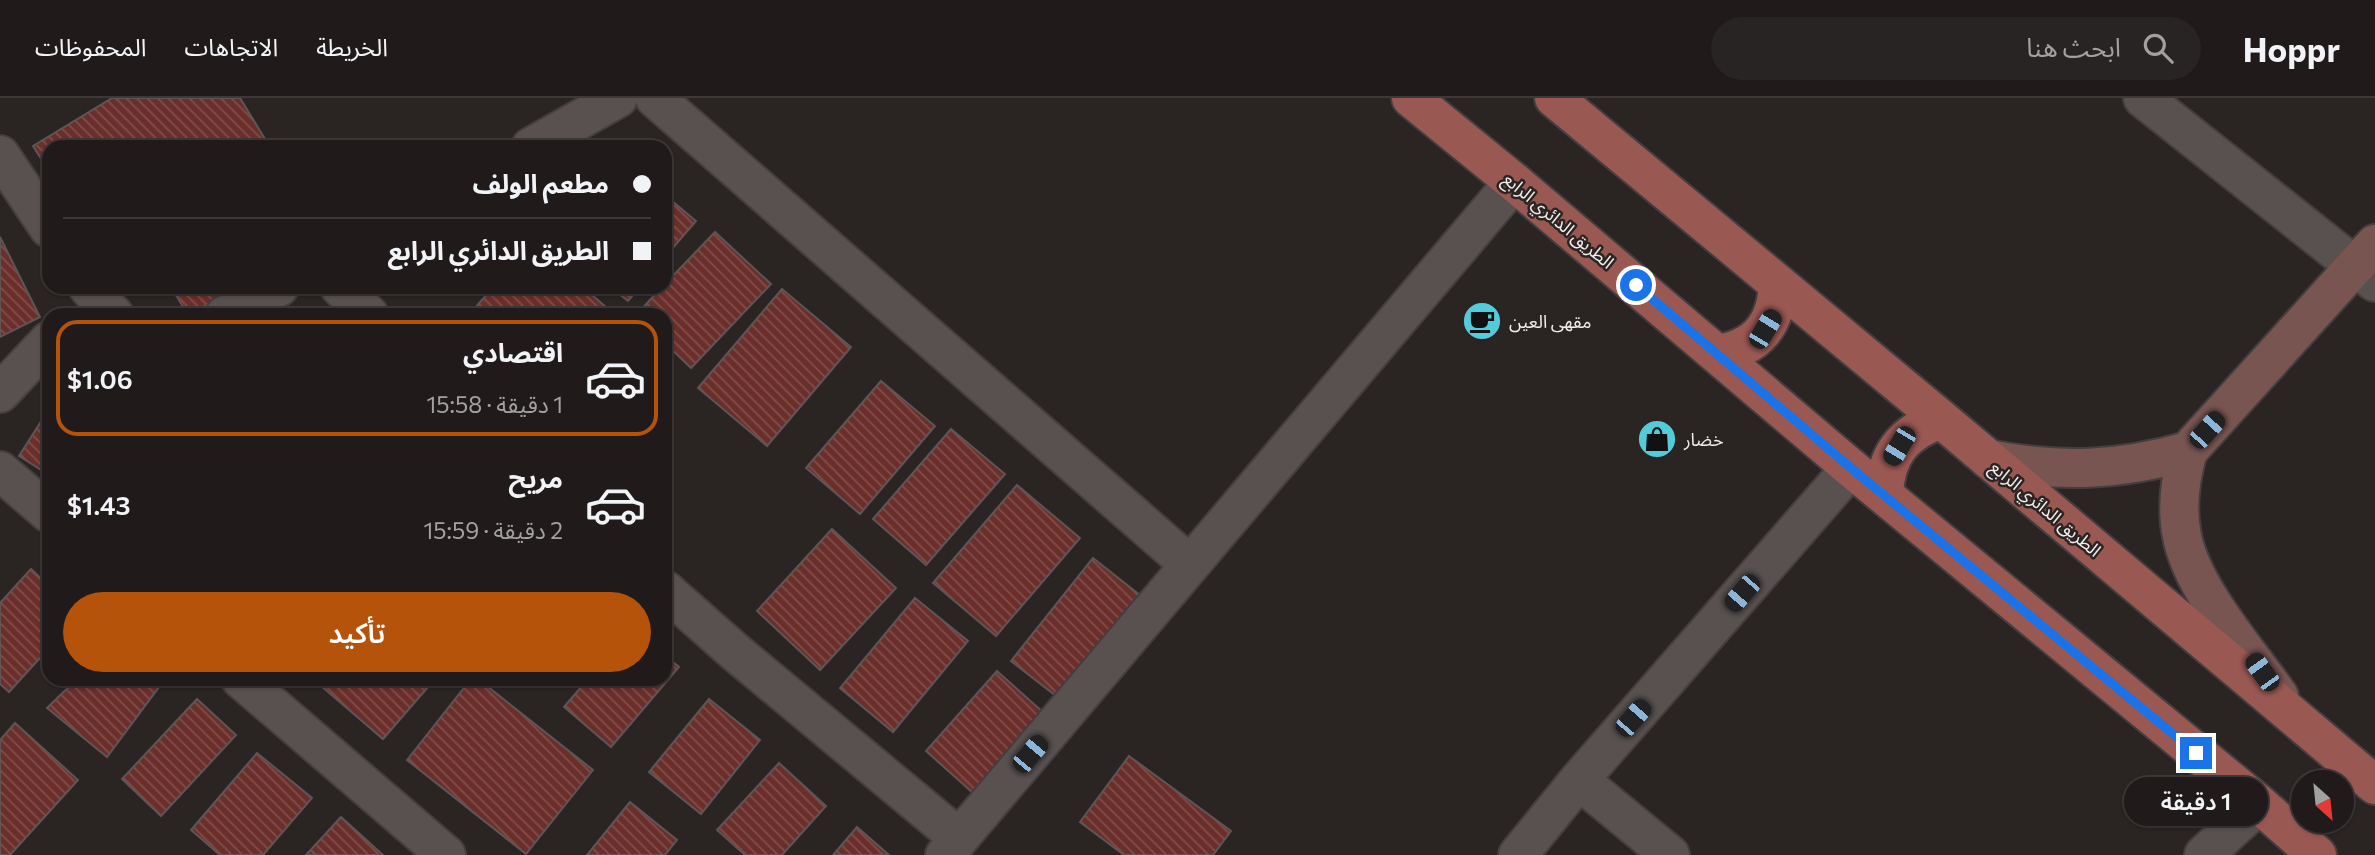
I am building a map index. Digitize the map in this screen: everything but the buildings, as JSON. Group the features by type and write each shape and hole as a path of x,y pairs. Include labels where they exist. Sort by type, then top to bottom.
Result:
{"main road":[{"name":"الطريق الدائري الرابع","path":"1412,98 1851,468 2259,804 2317,855"},
{"name":"الطريق الدائري الرابع","path":"1554,98 1941,419 2375,785"},
{"path":"1717,354 1744,347 1765,329 1773,316 1778,284"},
{"path":"1884,494 1887,469 1899,446 1910,434 1924,425 1941,419"}],"street":[{"path":"543,140 618,98"},
{"path":"655,98 1190,565"},
{"path":"2143,98 2369,264 2188,451 2181,479 2179,508 2182,536 2199,583 2294,717"},
{"path":"0,155 42,218"},
{"path":"672,596 952,847 1514,182"},
{"path":"238,308 266,294"},
{"path":"347,294 362,308"},
{"path":"0,393 42,348"},
{"path":"1988,459 2028,467 2068,470 2149,462 2188,451"},
{"path":"1518,855 1579,780 1851,468"},
{"path":"0,471 42,507"},
{"path":"250,686 446,855"},
{"path":"1579,780 1670,855"},
{"path":"2204,855 2259,804"}],"place":[{"name":"مقهى العين","path":"1482,321"},
{"name":"خضار","path":"1657,439"}],"route":[{"path":"1636,285 1851,468 2196,753"}]}
